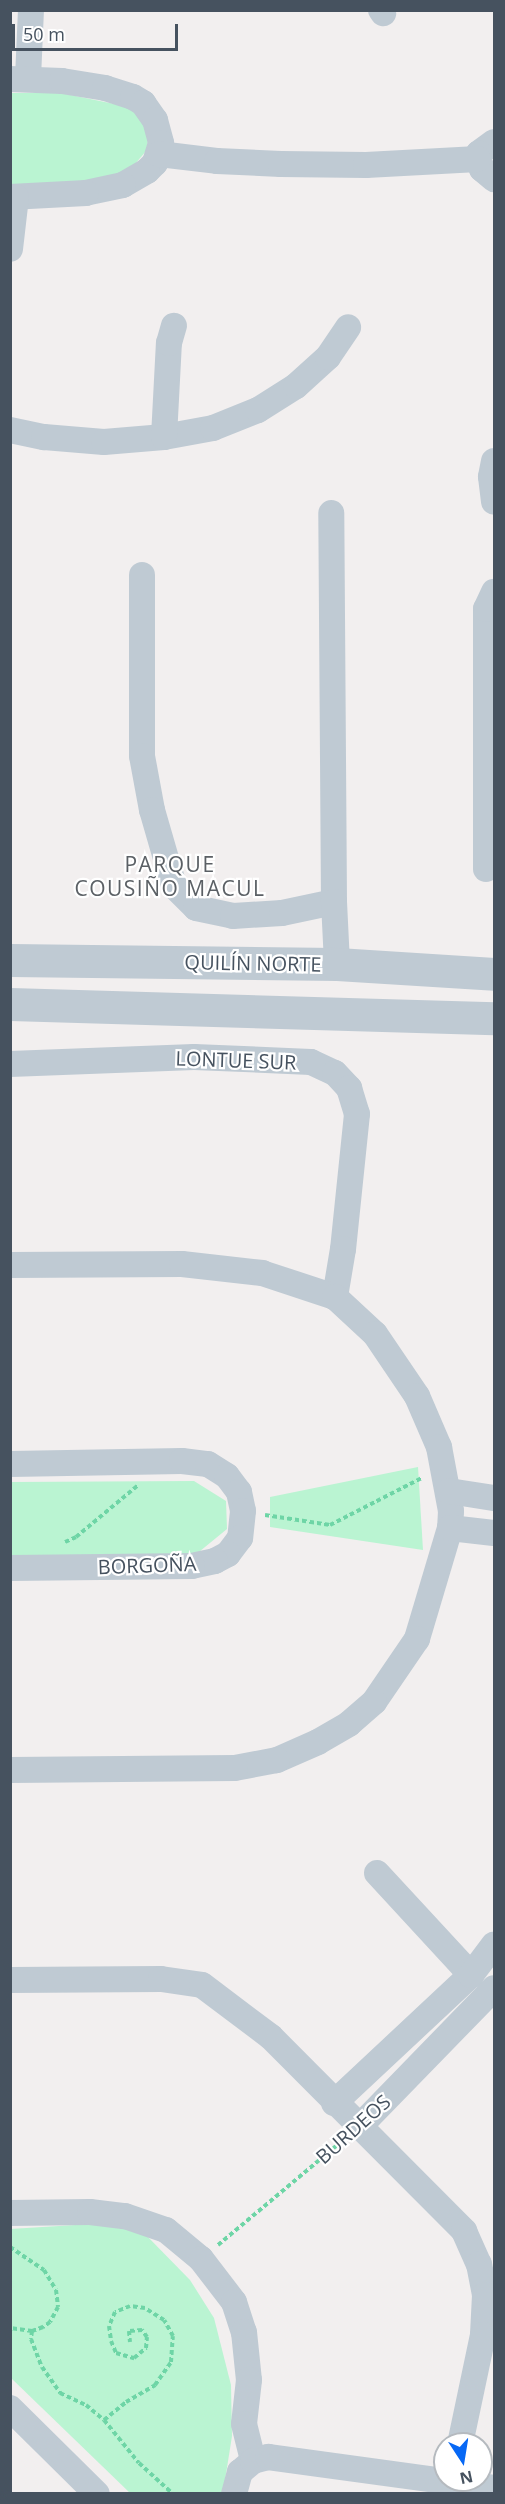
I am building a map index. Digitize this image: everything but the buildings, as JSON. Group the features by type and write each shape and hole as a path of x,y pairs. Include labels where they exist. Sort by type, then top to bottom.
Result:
{"street":[{"path":"10,249 13,197 86,193 123,185 147,171 159,154 159,130 143,103 105,88 19,79 31,10"},
{"path":"159,154 217,161 366,165 486,150 482,169 495,179"},
{"path":"164,437 169,343 174,326"},
{"path":"10,430 81,442 124,442 213,428 277,399 315,371 328,357 348,327"},
{"path":"495,461 491,477 495,502"},
{"path":"331,513 334,902 337,964"},
{"path":"142,575 142,756 152,810 174,886 195,908 233,916 282,913 334,902"},
{"path":"486,869 486,609 495,592"},
{"name":"QUILÍN NORTE","path":"10,960 337,964 495,974"},
{"path":"10,1004 495,1018"},
{"name":"LONTUE SUR","path":"10,1064 194,1057 311,1062 335,1073 349,1088 357,1113 343,1249 335,1297"},
{"path":"10,1265 182,1264 262,1273 335,1297 375,1334 417,1396 439,1447 449,1502 417,1639 374,1702 349,1724 318,1742 277,1760 235,1768 10,1770"},
{"name":"BORGOÑA","path":"10,1464 182,1461 208,1464 227,1476 239,1492 243,1511 240,1538 228,1554 215,1561 192,1566 10,1568"},
{"path":"449,1502 495,1498"},
{"path":"449,1502 495,1533"},
{"path":"377,1873 471,1975"},
{"name":"BURDEOS","path":"334,2103 471,1975 495,1945"},
{"path":"10,1980 161,1979 202,1985 271,2037 334,2103 360,2126 464,2231 479,2264 485,2295 483,2335 463,2432"},
{"name":"BURDEOS","path":"360,2126 495,1988"},
{"path":"10,2213 108,2213 146,2222 166,2230 201,2259 234,2302 244,2332 249,2380 244,2424 253,2461"},
{"path":"10,2408 98,2493"},
{"path":"234,2493 240,2472 253,2461 275,2457 433,2482"}],"path":[{"path":"243,1511 330,1526 410,1482 428,1476 449,1502"},
{"path":"59,1545 76,1537 129,1491 147,1481"},
{"name":"BURDEOS","path":"201,2259 360,2126"},
{"path":"10,2247 44,2270 56,2290 58,2307 50,2322 44,2327 32,2331 10,2328"},
{"path":"104,2420 126,2402 155,2385 171,2362 173,2336 164,2320 145,2308 130,2306 115,2312 109,2326 111,2341 116,2353 134,2358 146,2348 147,2337 141,2330 129,2331 130,2342"},
{"path":"32,2331 30,2339 42,2367 60,2393 86,2405 104,2420 139,2463 173,2493"}],"green space":[{"path":"11,93 61,93 129,107 137,113 149,136 146,151 130,170 79,184 11,187"},
{"path":"418,1467 423,1550 270,1527 270,1497"},
{"path":"194,1481 226,1501 227,1529 194,1556 11,1558 10,1482"},
{"path":"108,2223 145,2234 190,2280 214,2318 231,2385 232,2436 223,2493 130,2493 11,2378 10,2229"}],"district":[{"name":"PARQUE COUSIÑO MACUL","path":"170,876"}]}
